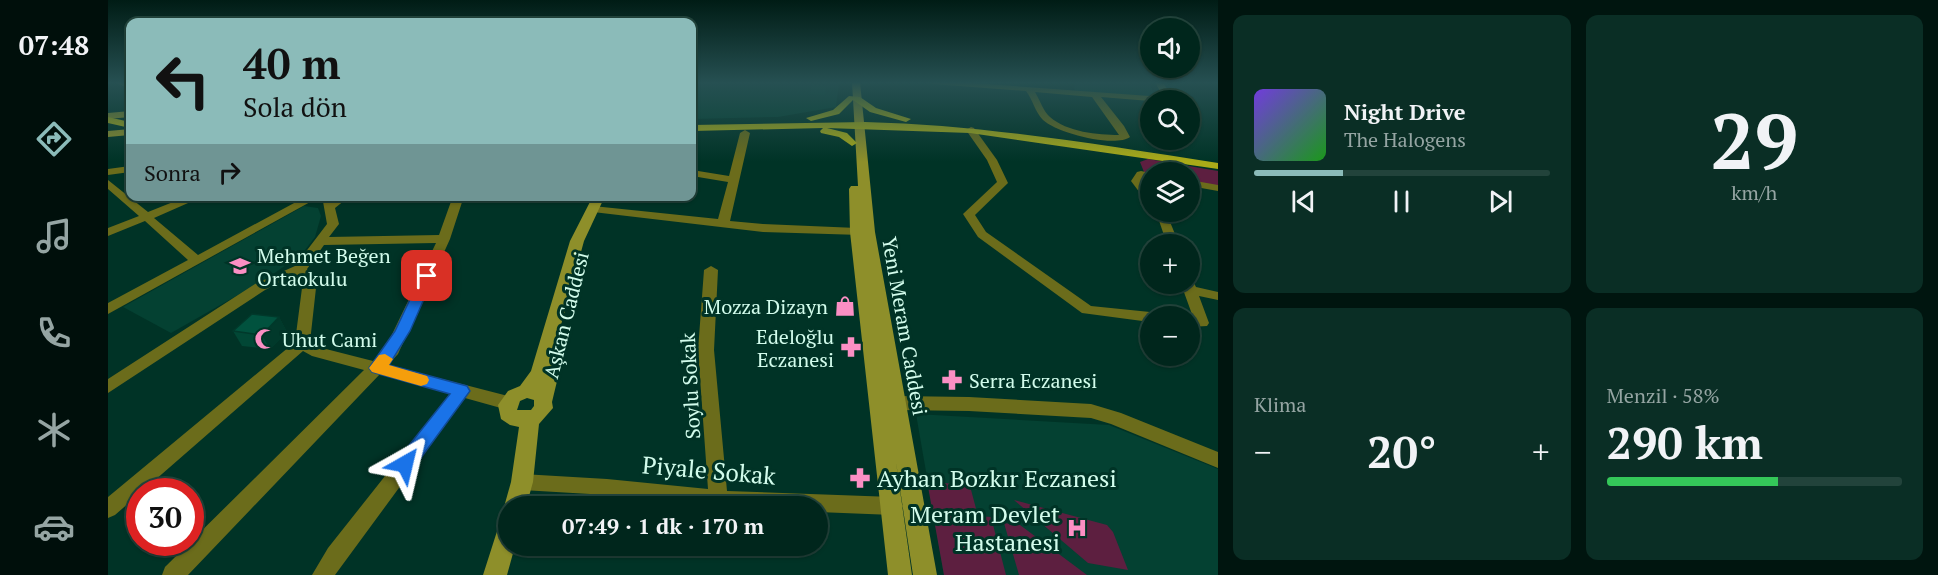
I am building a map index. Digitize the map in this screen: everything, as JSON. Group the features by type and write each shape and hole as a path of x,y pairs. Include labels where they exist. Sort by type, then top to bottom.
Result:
{"main road":[{"path":"798,121 836,112 840,109"},
{"name":"Yeni Meram Caddesi","path":"854,109 868,232 926,575"},
{"path":"872,109 885,114 936,123 1035,133 1218,160"},
{"path":"108,118 126,115"},
{"path":"108,118 126,124"},
{"path":"696,124 798,121 936,123"},
{"path":"696,129 855,122 971,130 1218,166"},
{"path":"108,126 126,130"},
{"path":"780,126 830,131 843,135 857,144 865,136 875,131 907,126"},
{"path":"108,134 126,132"},
{"name":"Yeni Meram Caddesi","path":"857,144 857,232 900,575"},
{"name":"Aşkan Caddesi","path":"526,391 539,373 577,241 584,232 597,201"},
{"name":"Aşkan Caddesi","path":"545,399 584,241 584,232"},
{"path":"518,496 530,420 544,408 545,399 538,392 526,391 514,396 508,403 507,409 512,418 530,420"},
{"path":"495,575 500,556"}],"street":[{"path":"1041,109 1048,120 1056,126 1112,138 1125,137 1106,109"},
{"path":"971,130 992,160 1003,183 969,214 982,234 1087,310 1140,316"},
{"path":"723,224 745,133"},
{"path":"108,172 126,170"},
{"path":"696,174 735,180"},
{"path":"108,183 126,200"},
{"path":"1200,185 1218,188"},
{"path":"128,201 197,261"},
{"path":"108,232 186,201"},
{"path":"108,309 307,201"},
{"path":"108,387 260,287 300,269 333,224 329,201"},
{"path":"173,575 390,354 403,331 444,238 457,201"},
{"path":"593,209 723,224 857,232"},
{"path":"321,241 444,238"},
{"path":"108,509 302,344 309,288 300,269"},
{"name":"Soylu Sokak","path":"711,270 706,350 718,496"},
{"path":"1200,290 1218,296"},
{"path":"302,344 317,352 508,403"},
{"path":"323,575 335,555 461,391"},
{"path":"897,403 999,405 1102,413 1218,460"},
{"name":"Piyale Sokak","path":"522,482 608,487 690,496"},
{"name":"Piyale Sokak","path":"828,503 892,506"}],"shaded area":[{"path":"696,109 825,109 778,117 696,119"},
{"path":"1148,159 1166,162 1140,162"},
{"path":"1200,168 1218,171 1218,187 1200,184"},
{"name":"Mehmet Beğen Ortaokulu","path":"304,206 318,208 321,216 315,237 302,254 266,279 171,333 123,307"},
{"name":"Meram Devlet Hastanesi","path":"916,414 1109,425 1218,469 1218,575 944,575"},
{"path":"927,481 970,486 978,516 991,517 1006,575 944,575"},
{"path":"1014,500 1107,525 1113,532 1128,570 1088,563"},
{"path":"1004,523 1020,525 1087,575 1019,575"}],"building":[{"path":"252,314 279,317 262,335 233,331"}],"slow traffic":[{"path":"385,359 377,368 421,380"}],"place":[{"name":"Mehmet Beğen Ortaokulu","path":"240,266"},
{"name":"Mozza Dizayn","path":"845,306"},
{"name":"Uhut Cami","path":"265,339"},
{"name":"Edeloğlu Eczanesi","path":"851,347"},
{"name":"Serra Eczanesi","path":"952,380"},
{"name":"Ayhan Bozkır Eczanesi","path":"860,478"},
{"name":"Meram Devlet Hastanesi","path":"1077,528"}],"route":[{"path":"405,464 461,391 377,368 390,354 403,331 427,276"}]}
